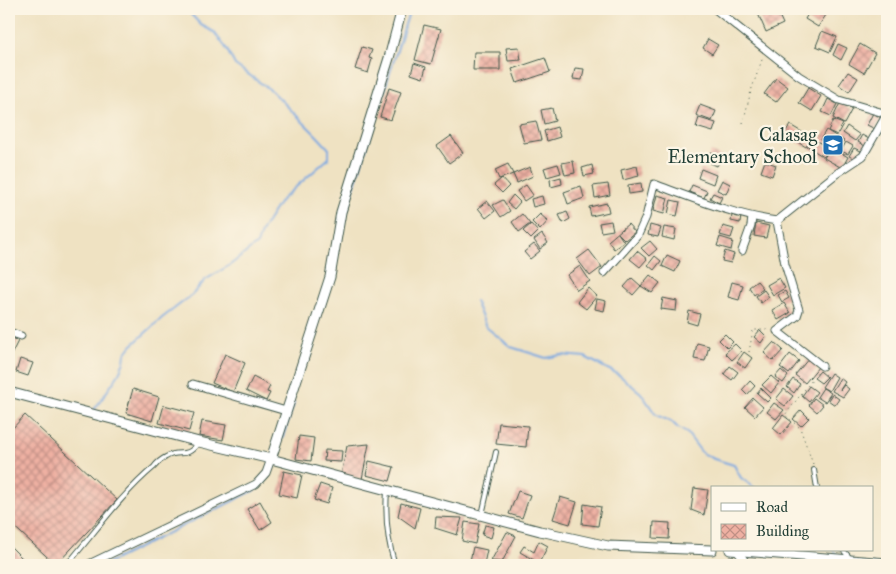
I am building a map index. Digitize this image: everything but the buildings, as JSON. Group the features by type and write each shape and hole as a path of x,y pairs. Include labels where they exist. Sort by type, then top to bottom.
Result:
{"street":[{"path":"87,565 256,484 266,472 272,459 330,277 342,212 402,9"},
{"path":"604,273 638,235 646,217 654,184 727,211 777,221 862,156 887,114 839,100 799,76 715,9"},
{"path":"742,251 752,217"},
{"path":"777,221 784,264 797,299 799,310 797,316 777,331 822,366"},
{"path":"9,332 21,336"},
{"path":"193,384 286,411"},
{"path":"9,392 199,442 272,459 540,531 608,546 711,550"},
{"path":"738,552 748,565"},
{"path":"760,552 887,563"}],"lane":[{"path":"62,565 71,560 127,493 152,468 166,456 188,454 199,442"},
{"path":"482,515 496,452"},
{"path":"814,470 817,486"},
{"path":"387,490 385,516 389,547 395,565"},
{"path":"845,552 852,560"}],"path":[{"path":"743,124 751,90 766,49"},
{"path":"749,352 753,330 777,331"},
{"path":"814,470 807,443 800,428 785,415 822,366"}],"waterway":[{"path":"94,410 117,377 124,362 125,354 131,346 162,318 192,295 205,280 230,265 257,244 262,230 281,200 329,158 329,149 317,136 272,91 235,65 226,48 214,32 201,25 186,9"},
{"path":"343,222 410,9"},
{"path":"475,301 486,327 511,347 546,358 561,355 585,357 619,375 641,393 656,415 672,422 687,433 702,453 734,465 741,478 752,486"},
{"path":"282,439 294,403"},
{"path":"104,565 253,491 265,481 274,465"}],"place":[{"name":"Calasag Elementary School","path":"833,145"}]}
